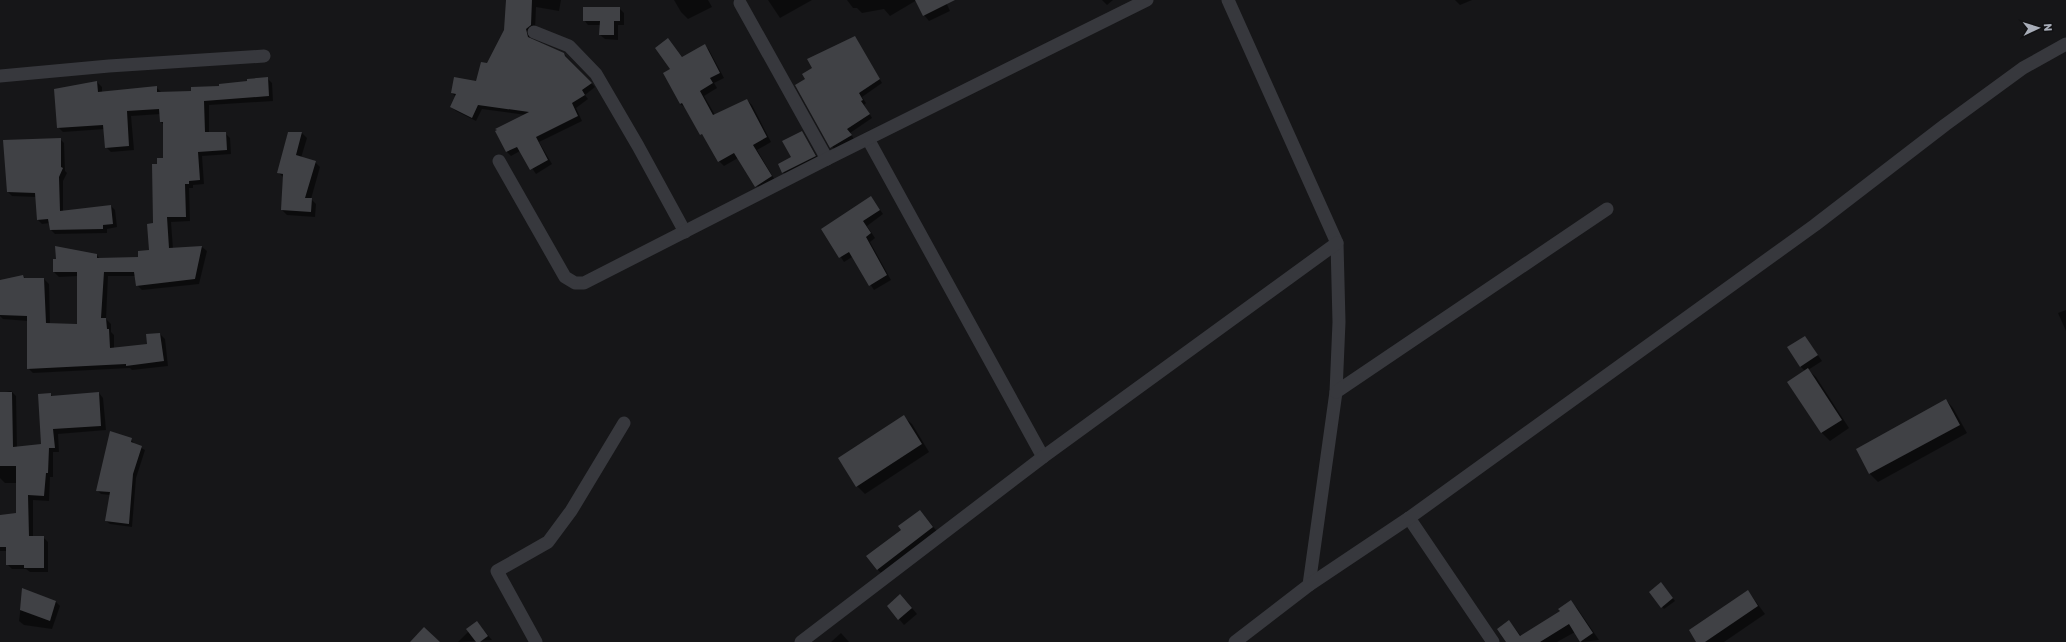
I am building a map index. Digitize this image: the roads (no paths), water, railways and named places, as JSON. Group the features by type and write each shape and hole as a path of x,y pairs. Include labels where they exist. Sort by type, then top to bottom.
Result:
{"street":[{"path":"499,161 565,277 575,283 584,283 827,159 1147,0"},
{"path":"1228,0 1337,243 1339,322 1336,392 1309,586"},
{"path":"740,3 827,159"},
{"path":"534,32 569,46 596,74 638,146 685,232"},
{"path":"1235,642 1309,586 1409,518 1815,225 1945,125 2023,68 2066,44"},
{"path":"0,76 109,66 264,56"},
{"path":"868,139 1043,457"},
{"path":"1336,392 1607,209"},
{"path":"801,642 1043,457 1337,243"},
{"path":"536,642 497,571 548,542 571,511 624,423"},
{"path":"1409,518 1493,642"}]}
